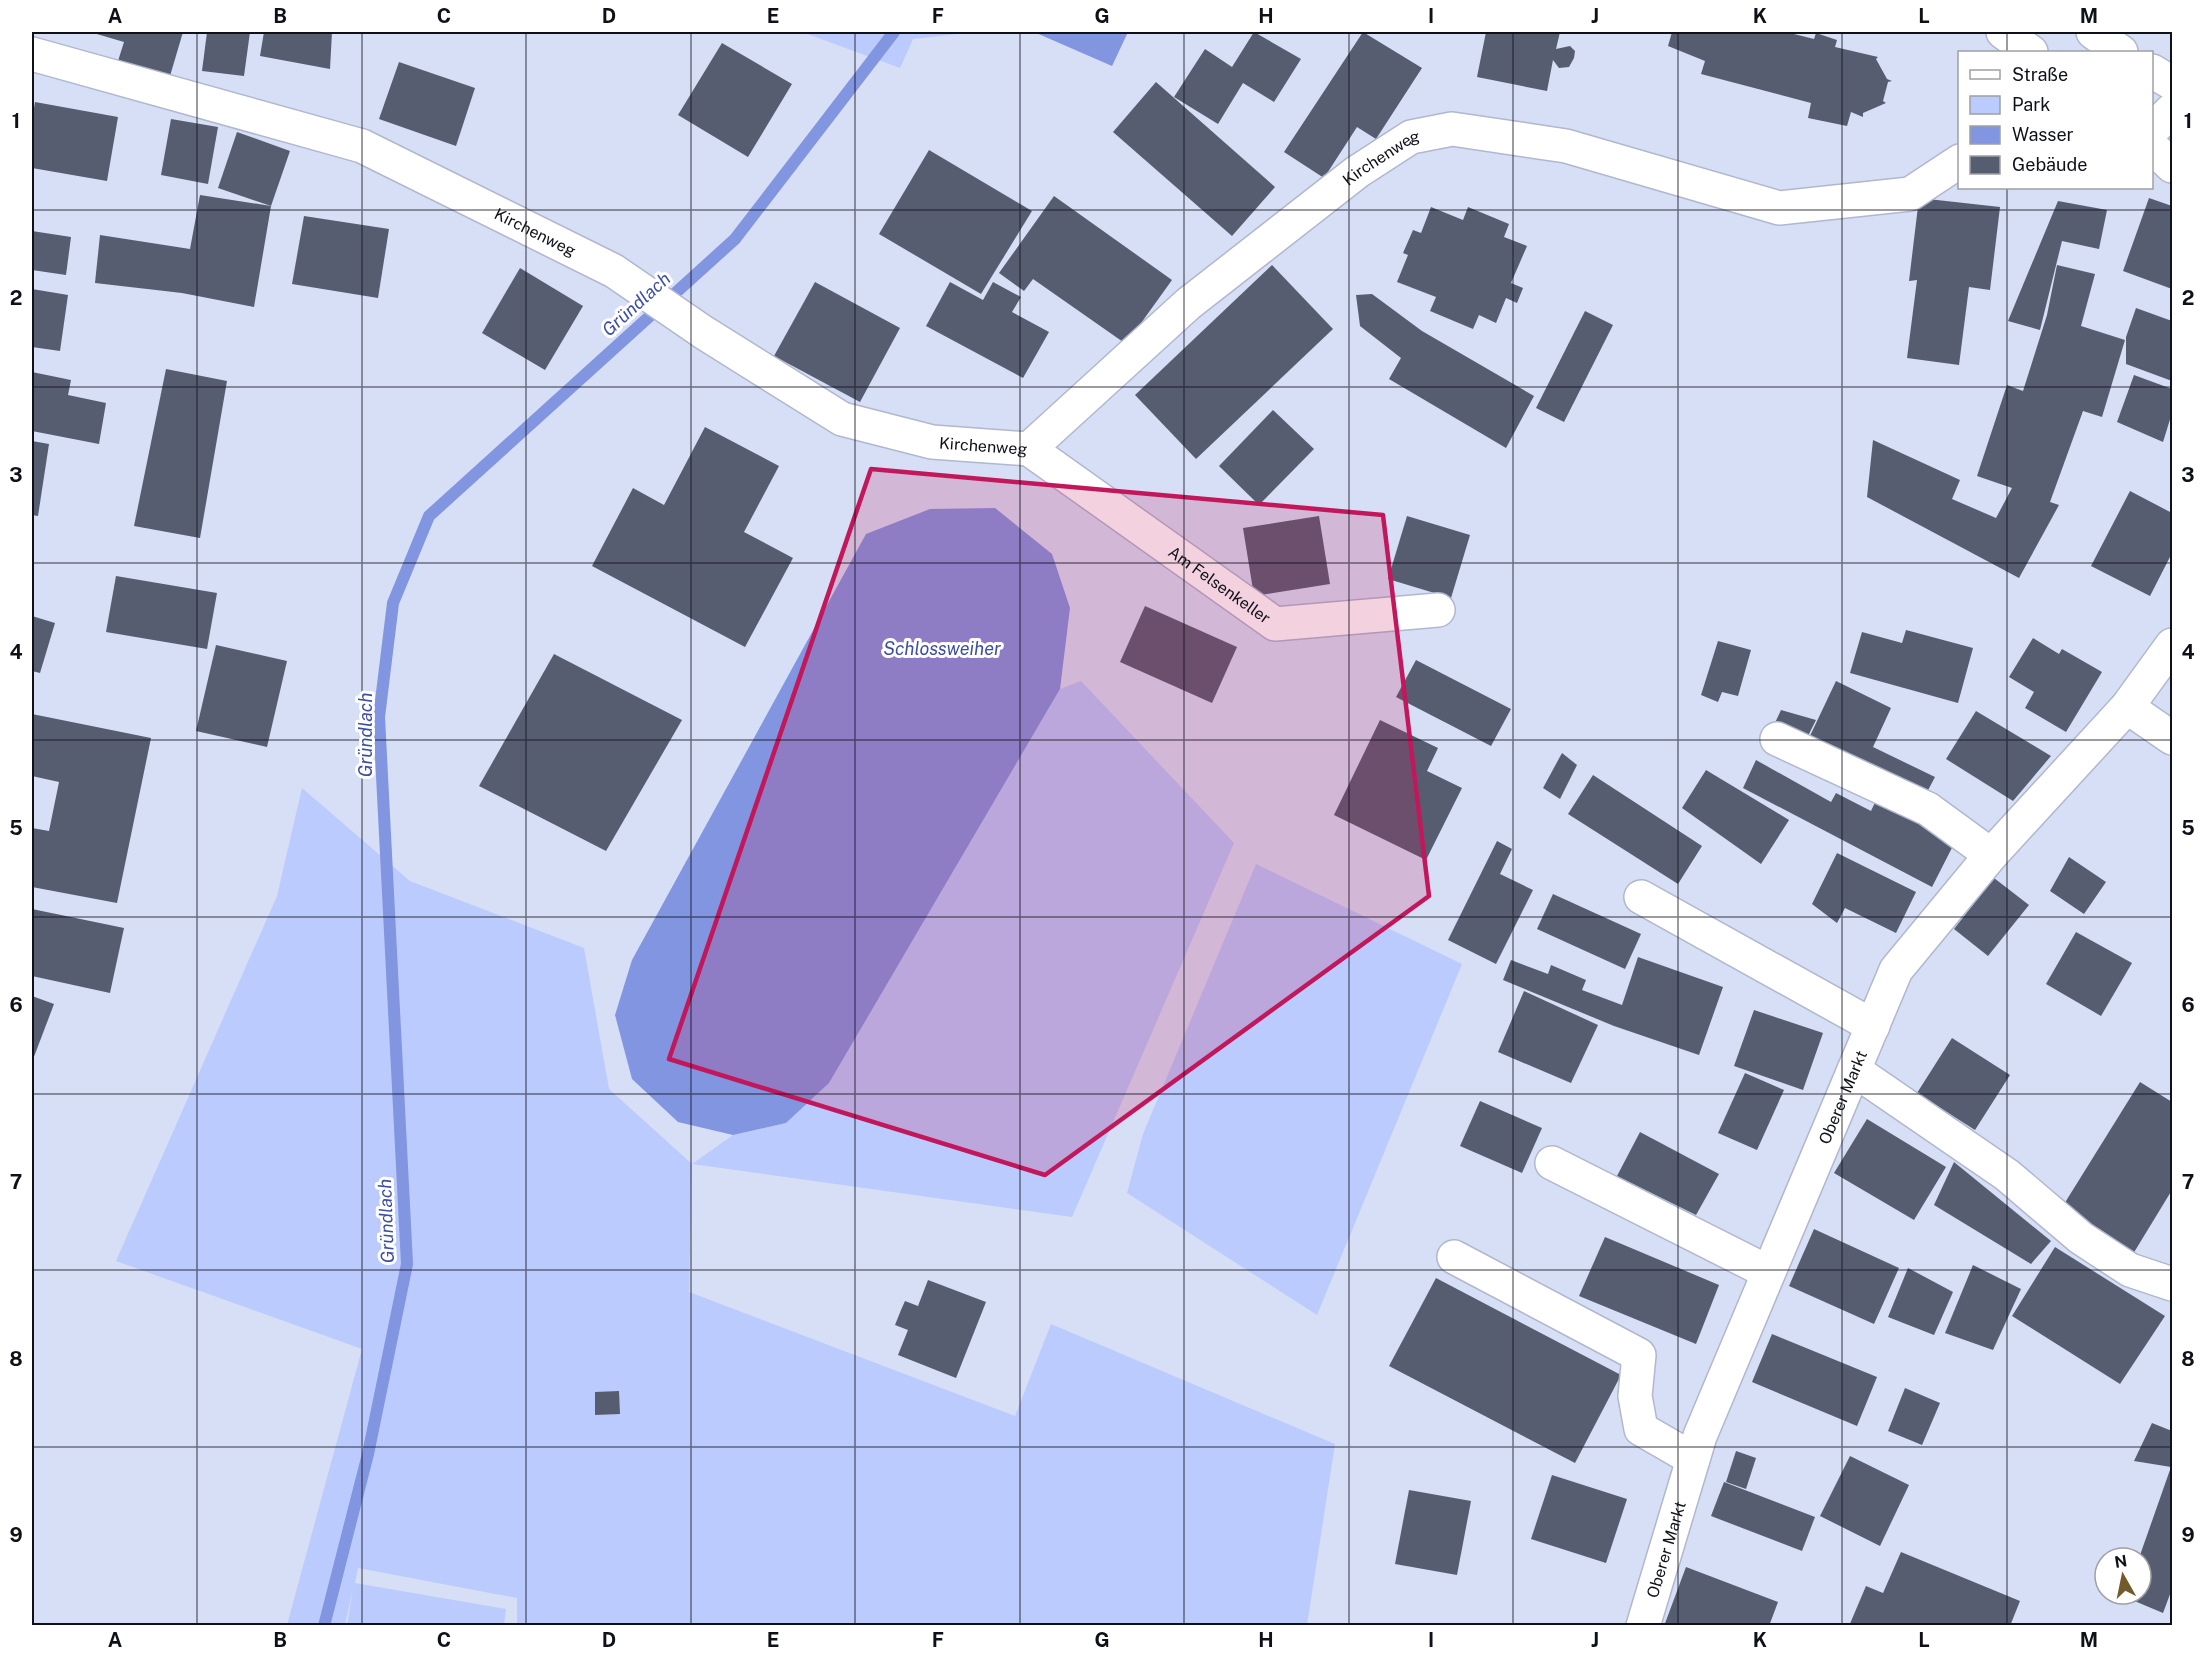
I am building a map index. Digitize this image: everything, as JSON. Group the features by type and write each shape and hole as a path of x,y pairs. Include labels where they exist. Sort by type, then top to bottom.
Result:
{"street":[{"path":"2003,32 2030,51"},
{"path":"2093,32 2120,51"},
{"name":"Kirchenweg","path":"32,54 362,146 614,271 703,332 842,419 932,442 1029,449 1188,304 1357,172 1411,137 1452,129 1566,146 1779,208 1910,194 1958,162"},
{"path":"2153,72 2172,83"},
{"path":"2153,128 2172,110"},
{"name":"Am Felsenkeller","path":"1029,449 1275,624 1438,610"},
{"name":"Oberer Markt","path":"1643,1626 1700,1436 1896,970 1991,855 2127,707 2172,645"},
{"path":"2127,707 2172,738"},
{"path":"1777,740 1928,809 1991,855"},
{"path":"1641,897 1873,1026"},
{"path":"1854,1070 2007,1175 2081,1238 2130,1270 2172,1284"},
{"path":"1552,1163 1768,1272"},
{"path":"1454,1257 1639,1355 1635,1396 1641,1429 1693,1459"}],"highlighted area":[{"path":"871,469 1383,515 1429,896 1045,1175 669,1059"}],"green space":[{"path":"802,32 975,32 913,39 900,68"},
{"path":"1081,681 1234,843 1072,1217 692,1164 733,1135 786,1123 829,1083 1060,689"},
{"path":"302,788 410,881 584,948 609,1089 692,1164 689,1292 1015,1416 1051,1324 1335,1444 1307,1625 517,1625 517,1598 358,1568 355,1583 506,1609 504,1625 347,1625 353,1588 345,1625 287,1625 362,1349 116,1261 277,896"},
{"path":"1256,864 1462,964 1317,1315 1127,1193 1143,1134"}],"water":[{"path":"1034,32 1128,32 1112,66"},
{"name":"Schlossweiher","path":"995,508 1052,554 1070,608 1060,689 829,1083 786,1123 733,1135 678,1122 632,1079 615,1015 632,960 866,534 930,509"}],"building":[{"path":"90,32 183,32 170,76 118,61 124,42"},
{"path":"207,32 250,32 244,76 202,71"},
{"path":"264,32 332,32 330,69 260,56"},
{"path":"1254,32 1301,59 1274,102 1243,83 1218,124 1174,97 1205,49 1232,67"},
{"path":"1363,32 1422,68 1376,139 1357,127 1324,178 1284,152"},
{"path":"1486,32 1560,32 1556,49 1570,46 1575,51 1574,58 1569,67 1559,68 1553,60 1547,91 1477,77"},
{"path":"1672,32 1786,32 1814,39 1816,33 1837,40 1835,47 1878,57 1876,59 1887,79 1892,81 1888,82 1883,101 1886,103 1863,113 1863,117 1851,112 1847,126 1808,118 1811,103 1701,74 1705,61 1668,46"},
{"path":"722,43 792,84 748,157 678,115"},
{"path":"399,62 475,88 456,146 379,119"},
{"path":"1156,82 1275,187 1232,236 1113,132"},
{"path":"35,102 118,117 107,181 32,168 32,121"},
{"path":"171,119 218,127 208,184 161,175"},
{"path":"237,132 290,151 271,206 218,188"},
{"path":"929,150 1032,211 981,294 879,234"},
{"path":"200,195 271,206 254,307 182,293 95,283 100,235 190,249"},
{"path":"1054,196 1172,280 1126,344 1033,279 1024,291 999,273"},
{"path":"1919,198 2000,207 1990,290 1969,287 1959,365 1907,358 1917,280 1909,281"},
{"path":"2149,198 2172,206 2172,289 2123,271"},
{"path":"2058,201 2107,210 2099,249 2062,241 2040,330 2008,321"},
{"path":"1431,207 1463,220 1468,207 1509,224 1504,237 1527,246 1511,283 1523,288 1517,303 1506,298 1496,323 1479,315 1473,329 1430,311 1436,297 1397,282 1408,255 1403,253 1413,230 1421,233"},
{"path":"304,216 389,229 378,298 292,284"},
{"path":"32,231 71,237 66,275 32,270"},
{"path":"1272,265 1333,329 1196,459 1135,395"},
{"path":"2057,265 2095,274 2081,326 2125,340 2102,417 2083,411 2050,502 2059,505 2019,578 1867,497 1873,440 1960,480 1952,499 1996,518 2012,488 1977,476 2007,385 2023,391 2047,315"},
{"path":"520,268 583,306 545,370 482,333"},
{"path":"815,282 900,328 860,402 774,356"},
{"path":"950,282 983,300 993,282 1021,297 1012,312 1049,332 1023,378 926,326"},
{"path":"32,289 68,295 60,351 32,347"},
{"path":"1372,294 1422,331 1534,396 1506,448 1389,379 1401,358 1360,326 1356,295"},
{"path":"2136,308 2172,321 2172,381 2126,364 2126,337"},
{"path":"1585,311 1613,325 1564,422 1536,408"},
{"path":"166,369 227,381 200,538 134,526"},
{"path":"32,372 71,380 68,395 106,403 99,444 32,431"},
{"path":"2134,375 2172,389 2172,413 2163,442 2117,422"},
{"path":"1273,410 1314,449 1259,505 1219,466"},
{"path":"705,427 779,466 744,532 793,558 745,647 592,566 633,488 664,505"},
{"path":"32,441 49,444 38,516 32,515"},
{"path":"2130,491 2172,513 2172,553 2150,596 2091,566"},
{"path":"1319,516 1330,584 1254,596 1243,528"},
{"path":"1407,516 1470,535 1451,598 1388,579"},
{"path":"116,576 217,593 207,649 106,632"},
{"path":"1145,606 1237,647 1212,703 1120,662"},
{"path":"32,616 55,623 40,673 32,671"},
{"path":"1906,630 1973,648 1958,703 1850,673 1862,632 1902,643"},
{"path":"2033,638 2059,654 2062,649 2102,672 2066,732 2025,708 2034,692 2009,677"},
{"path":"1718,641 1751,650 1738,696 1722,692 1718,702 1701,695"},
{"path":"216,645 287,661 267,747 196,731"},
{"path":"554,654 682,720 606,851 479,786"},
{"path":"1416,660 1511,709 1491,746 1396,697"},
{"path":"1836,681 1891,708 1873,747 1935,777 1925,796 1809,738"},
{"path":"1781,710 1816,720 1807,738 1773,727"},
{"path":"1976,711 2051,756 2013,801 1946,759"},
{"path":"32,714 151,738 117,903 32,887 32,828 49,831 59,782 32,776"},
{"path":"1380,720 1438,748 1427,771 1462,788 1426,860 1334,815"},
{"path":"1562,753 1577,765 1560,799 1543,788"},
{"path":"1756,760 1831,802 1836,793 1871,811 1878,796 1958,836 1932,887 1743,788"},
{"path":"1706,770 1789,820 1761,864 1682,808"},
{"path":"1593,775 1702,846 1678,884 1568,814"},
{"path":"1497,841 1512,849 1500,874 1533,890 1496,964 1448,940"},
{"path":"1837,853 1916,892 1896,933 1845,908 1837,923 1812,904"},
{"path":"2069,857 2106,882 2084,914 2050,891"},
{"path":"1994,878 2029,905 1988,956 1954,929"},
{"path":"1553,894 1641,934 1625,969 1537,929"},
{"path":"32,909 124,928 110,993 32,976"},
{"path":"2076,932 2132,963 2101,1016 2046,984"},
{"path":"1638,957 1723,987 1699,1055 1614,1026 1503,980 1511,960 1548,974 1551,965 1586,980 1582,990 1622,1005"},
{"path":"1524,991 1598,1025 1571,1083 1498,1052"},
{"path":"32,996 54,1004 32,1062"},
{"path":"1754,1010 1823,1033 1803,1090 1734,1066"},
{"path":"1952,1038 2010,1075 1975,1130 1917,1093"},
{"path":"1745,1073 1784,1090 1757,1150 1718,1133"},
{"path":"2140,1082 2172,1102 2172,1190 2133,1254 2061,1209"},
{"path":"1480,1101 1542,1128 1522,1173 1460,1146"},
{"path":"1867,1119 1946,1167 1914,1220 1834,1173"},
{"path":"1640,1132 1719,1174 1696,1215 1617,1176"},
{"path":"1954,1162 2051,1241 2031,1264 1934,1205"},
{"path":"1814,1229 1899,1268 1874,1324 1789,1286"},
{"path":"1605,1237 1719,1285 1696,1344 1579,1296"},
{"path":"2055,1247 2165,1316 2120,1384 2012,1316"},
{"path":"1973,1265 2021,1289 1993,1350 1945,1333"},
{"path":"1908,1268 1953,1292 1934,1335 1888,1317"},
{"path":"1436,1278 1621,1375 1575,1463 1389,1366"},
{"path":"928,1280 986,1302 956,1378 898,1355 908,1330 895,1325 901,1310 905,1301 918,1306"},
{"path":"1772,1334 1877,1377 1857,1426 1752,1382"},
{"path":"1905,1388 1940,1403 1922,1445 1888,1431"},
{"path":"619,1391 620,1414 595,1415 595,1392"},
{"path":"2152,1423 2172,1431 2172,1589 2163,1613 2146,1606 2153,1606 2153,1546 2143,1546 2171,1467 2134,1461"},
{"path":"1736,1451 1756,1458 1746,1489 1726,1482"},
{"path":"1850,1456 1909,1485 1880,1546 1820,1516"},
{"path":"1552,1475 1627,1499 1606,1563 1531,1539"},
{"path":"1724,1482 1815,1517 1802,1551 1711,1516"},
{"path":"1409,1490 1471,1501 1457,1575 1395,1564"},
{"path":"1901,1552 2020,1601 2010,1626 1849,1626 1866,1586 1883,1593"},
{"path":"1686,1567 1778,1602 1769,1626 1664,1626"}],"waterway":[{"name":"Gründlach","path":"324,1626 368,1454 407,1264 379,717 393,603 429,516 735,239 894,32"}]}
